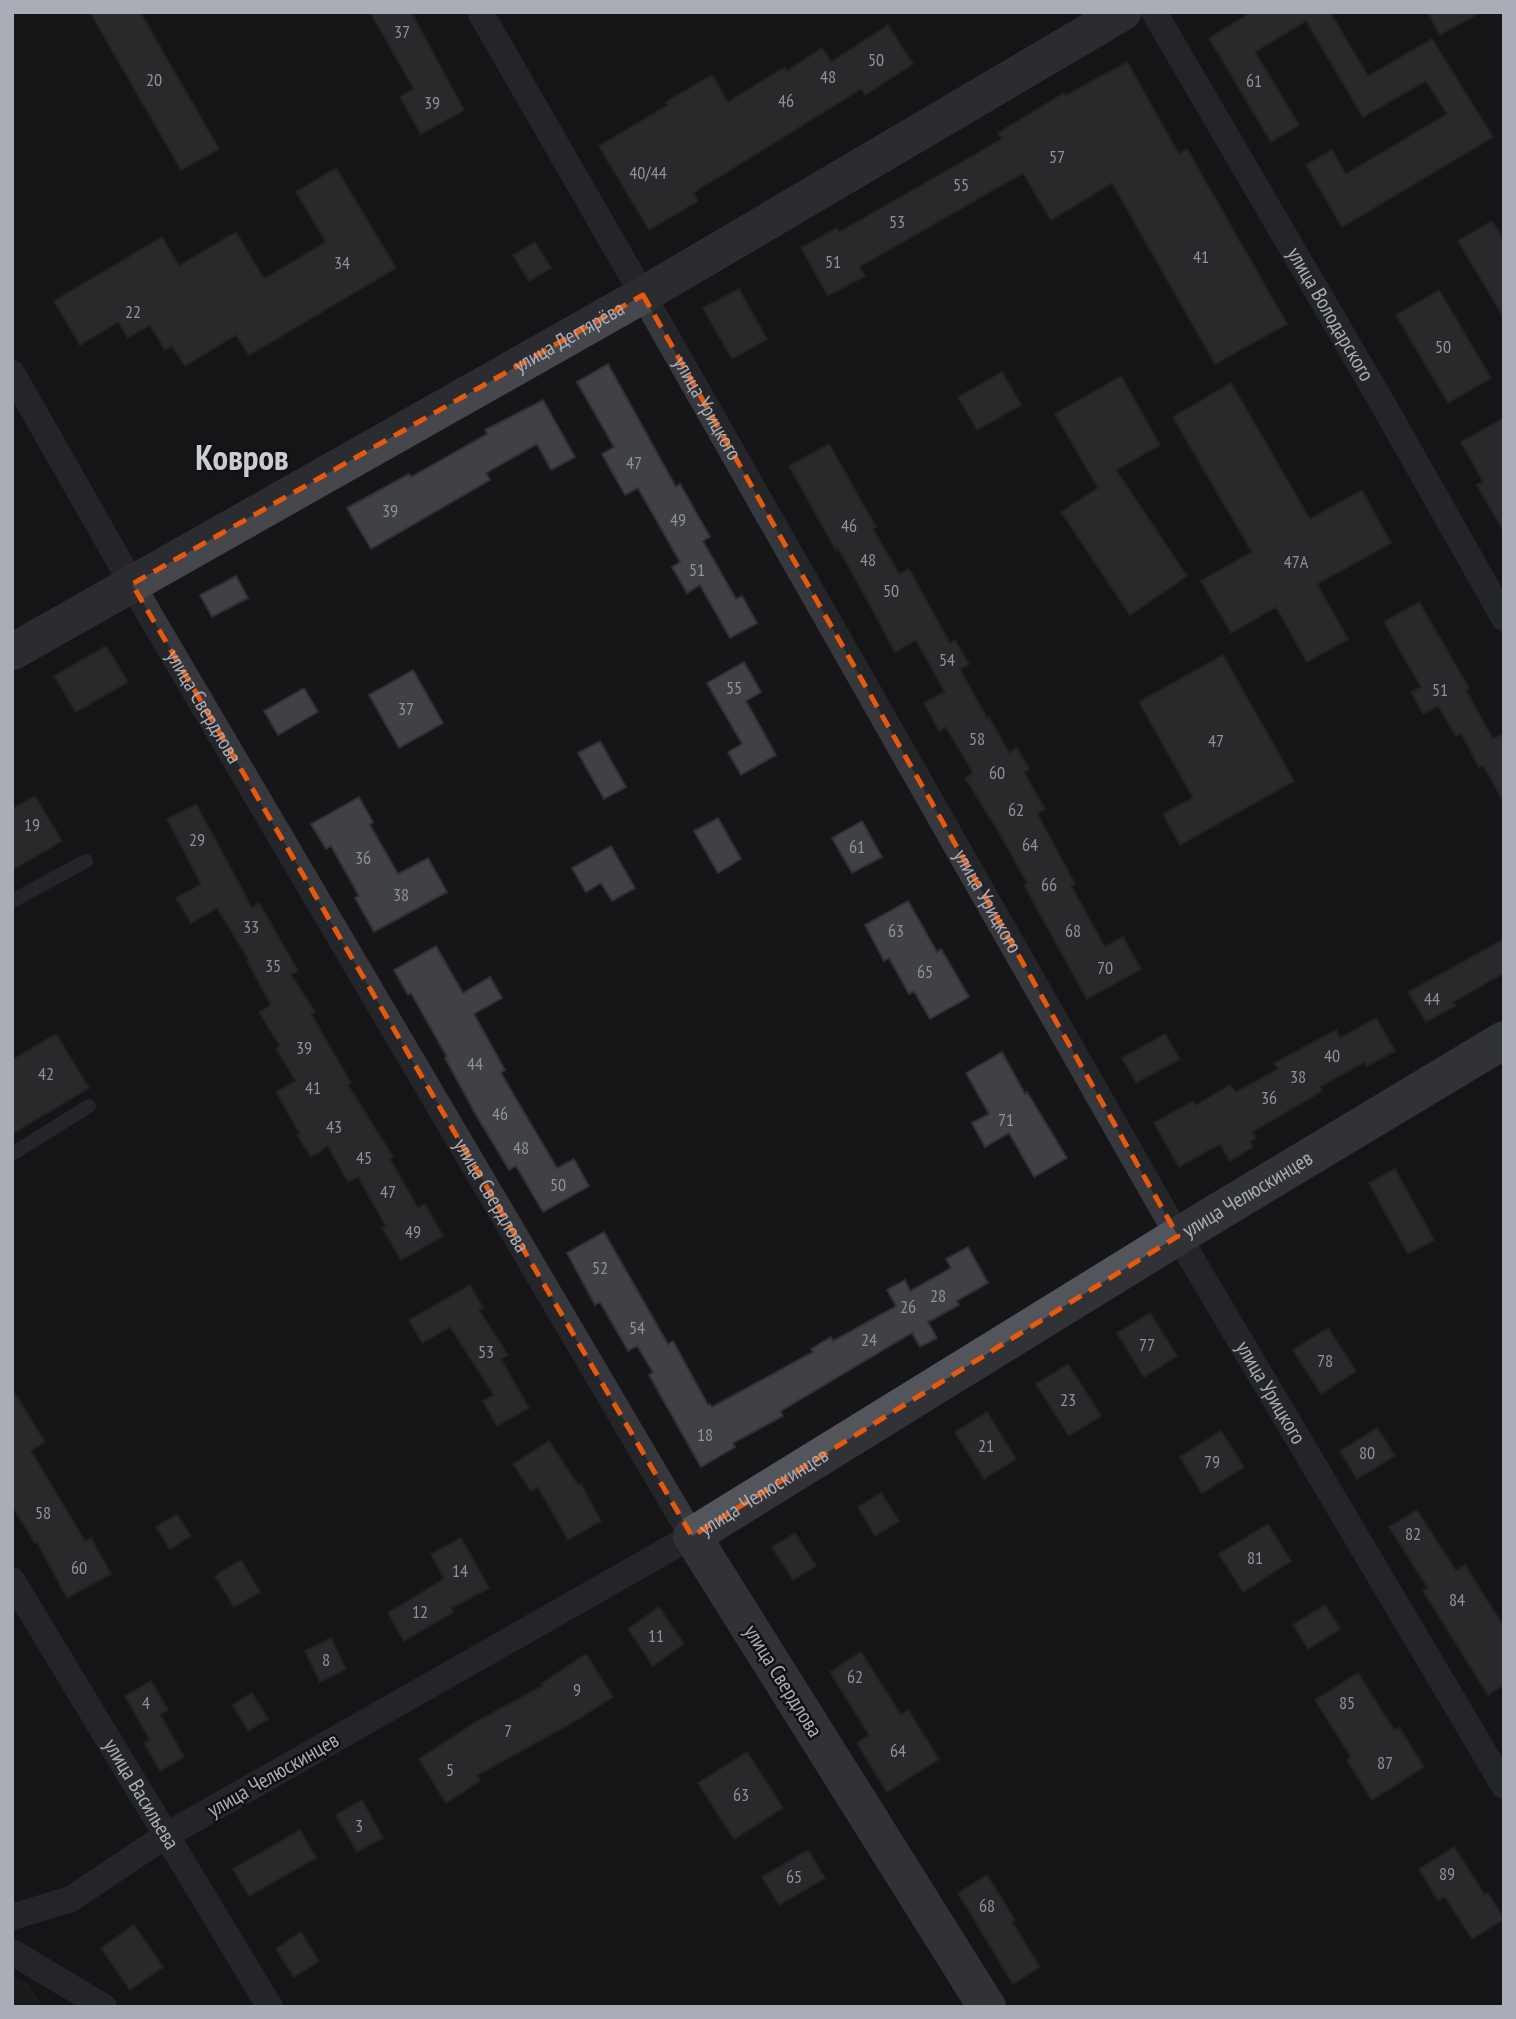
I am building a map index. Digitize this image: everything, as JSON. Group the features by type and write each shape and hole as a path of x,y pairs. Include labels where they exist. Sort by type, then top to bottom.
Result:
{"main road":[{"name":"улица Дегтярёва","path":"12,652 643,295 1123,12"},
{"name":"улица Челюскинцев","path":"692,1536 1178,1236 1504,1040"},
{"name":"улица Свердлова","path":"692,1536 987,2007"}],"street":[{"name":"улица Урицкого","path":"480,12 1178,1236 1504,1786"},
{"name":"улица Володарского","path":"1153,12 1384,406 1504,618"},
{"name":"улица Свердлова","path":"12,373 132,583 692,1536"},
{"name":"улица Челюскинцев","path":"12,1917 71,1899 166,1836 692,1536"},
{"name":"улица Васильева","path":"12,1580 270,2007"},
{"path":"12,1952 104,2007"}],"lane":[{"path":"12,901 86,860"},
{"path":"12,1154 89,1106"}],"highlighted area":[{"path":"643,295 1178,1236 692,1536 132,584"}],"shaded area":[{"path":"12,1975 29,1984 42,2007 12,2007"}],"building":[{"path":"90,12 140,12 219,149 181,170"},
{"path":"370,12 411,12 464,110 421,134 400,97 414,89"},
{"path":"1252,12 1330,12 1368,76 1432,39 1493,137 1342,227 1306,165 1332,150 1346,174 1447,114 1426,81 1363,117 1306,21 1255,52 1299,125 1271,142 1209,38"},
{"path":"1427,12 1481,12 1440,35"},
{"path":"888,25 913,64 865,95 861,89 693,193 698,201 649,230 599,146 712,75 728,102 785,67 787,71 822,48 831,62"},
{"path":"1127,62 1179,154 1187,149 1287,324 1215,364 1112,183 1051,220 1023,173 859,267 865,276 828,296 801,248 837,228 839,232 927,182 1002,139 998,133 1064,93 1065,96"},
{"path":"336,168 396,268 249,355 236,335 185,366 172,346 165,350 150,325 128,338 118,322 80,345 54,301 162,237 179,266 236,232 264,279 326,242 296,192"},
{"path":"1492,221 1504,240 1504,318 1458,241"},
{"path":"535,242 551,268 529,281 513,255"},
{"path":"739,289 767,339 732,359 703,308"},
{"path":"1439,290 1491,378 1448,403 1396,315"},
{"path":"608,364 676,487 680,484 710,537 703,541 736,599 742,596 757,623 730,638 700,585 687,593 672,567 680,562 638,488 625,495 602,454 614,447 577,382"},
{"path":"1002,372 1021,405 977,430 958,397"},
{"path":"1121,376 1160,445 1116,470 1187,576 1130,615 1061,512 1098,488 1055,414"},
{"path":"1231,383 1310,519 1362,490 1391,543 1317,584 1348,639 1307,662 1276,607 1231,633 1201,581 1252,552 1173,417"},
{"path":"543,400 575,457 551,470 537,444 486,473 490,480 371,549 347,508 409,474 411,477 487,434 485,430"},
{"path":"1504,418 1504,532 1477,485 1483,482 1461,442"},
{"path":"829,444 899,574 909,569 950,643 955,640 969,664 960,669 987,718 989,717 1009,753 1017,748 1029,769 1024,772 1045,809 1037,813 1075,884 1071,886 1105,947 1123,937 1141,969 1087,999 1024,885 1027,883 1000,834 965,778 973,773 946,727 939,731 924,703 945,692 916,640 895,652 789,466"},
{"path":"236,576 248,598 212,617 200,595"},
{"path":"1419,602 1469,688 1466,690 1493,739 1504,733 1504,803 1483,765 1479,767 1461,733 1456,736 1438,706 1423,714 1411,692 1421,687 1384,622"},
{"path":"106,646 128,682 76,712 54,676"},
{"path":"1223,655 1294,781 1180,845 1163,814 1193,798 1139,702"},
{"path":"744,662 761,692 746,701 776,755 741,775 728,752 742,744 707,683"},
{"path":"413,670 443,723 399,748 369,695"},
{"path":"304,688 318,712 278,735 264,711"},
{"path":"600,741 626,787 604,799 578,753"},
{"path":"35,796 62,841 12,870 12,809"},
{"path":"359,797 373,822 370,825 398,874 428,858 447,892 374,932 355,898 359,896 331,846 326,849 311,824"},
{"path":"196,804 252,908 259,903 298,971 291,975 315,1012 311,1014 351,1083 348,1085 393,1157 390,1159 418,1208 425,1204 443,1236 401,1260 382,1228 386,1226 358,1177 348,1182 328,1146 311,1157 297,1135 300,1134 276,1092 296,1081 276,1049 280,1046 259,1012 271,1005 247,961 249,960 217,908 191,923 176,898 201,884 167,819"},
{"path":"718,818 741,859 718,873 694,831"},
{"path":"862,821 882,857 852,873 832,838"},
{"path":"611,846 635,888 612,901 601,883 586,892 572,868"},
{"path":"908,901 937,952 941,949 969,997 930,1019 914,991 909,994 889,958 884,961 865,925"},
{"path":"1504,939 1504,973 1453,1002 1455,1006 1426,1022 1408,992"},
{"path":"436,946 463,993 490,977 502,998 474,1014 505,1070 501,1073 557,1168 574,1159 589,1186 543,1212 516,1166 509,1170 476,1115 411,993 408,995 394,970"},
{"path":"1376,1018 1395,1051 1367,1066 1365,1062 1320,1087 1322,1091 1252,1132 1256,1138 1250,1142 1253,1147 1230,1161 1220,1144 1179,1167 1154,1123 1193,1101 1196,1105 1230,1085 1236,1092 1278,1069 1274,1063 1336,1030 1340,1038"},
{"path":"56,1034 89,1088 12,1134 12,1060"},
{"path":"1165,1034 1180,1059 1136,1083 1122,1058"},
{"path":"1002,1052 1025,1094 1027,1092 1067,1158 1034,1177 1009,1133 985,1147 972,1123 989,1114 966,1073"},
{"path":"1395,1169 1434,1240 1408,1254 1369,1183"},
{"path":"604,1232 668,1344 673,1341 708,1405 712,1407 813,1352 811,1349 831,1337 833,1341 896,1306 887,1290 905,1280 910,1291 951,1268 946,1259 968,1247 988,1283 957,1301 959,1305 928,1322 937,1338 920,1347 912,1333 781,1411 783,1416 733,1443 735,1447 701,1467 649,1375 653,1372 637,1346 628,1351 600,1302 595,1305 567,1253"},
{"path":"470,1285 483,1308 479,1310 508,1355 501,1359 529,1408 497,1426 483,1401 494,1395 450,1327 422,1343 409,1320"},
{"path":"1150,1313 1177,1356 1144,1377 1117,1333"},
{"path":"1328,1328 1356,1371 1321,1394 1293,1350"},
{"path":"1068,1364 1101,1416 1069,1436 1036,1384"},
{"path":"12,1389 45,1442 31,1451 85,1541 91,1538 111,1574 67,1598 37,1542 35,1543 12,1506"},
{"path":"987,1412 1016,1459 984,1479 955,1432"},
{"path":"1377,1428 1395,1456 1357,1479 1340,1451"},
{"path":"1221,1431 1244,1467 1202,1493 1180,1457"},
{"path":"549,1441 578,1485 581,1484 601,1521 568,1540 538,1487 531,1491 513,1464"},
{"path":"881,1493 899,1521 875,1536 858,1507"},
{"path":"1417,1510 1456,1571 1465,1565 1504,1627 1504,1685 1488,1695 1423,1591 1428,1588 1389,1527"},
{"path":"177,1514 191,1536 170,1549 156,1527"},
{"path":"1268,1524 1291,1561 1243,1592 1219,1554"},
{"path":"795,1533 816,1566 793,1580 772,1547"},
{"path":"461,1538 489,1588 451,1608 453,1612 404,1641 388,1613 444,1579 431,1554"},
{"path":"241,1560 260,1592 234,1607 215,1576"},
{"path":"1325,1605 1340,1629 1308,1649 1293,1625"},
{"path":"659,1607 684,1644 653,1666 628,1629"},
{"path":"331,1638 346,1669 320,1682 305,1651"},
{"path":"861,1652 901,1715 908,1710 939,1759 887,1792 857,1743 869,1735 830,1672"},
{"path":"586,1654 613,1697 567,1726 477,1775 480,1781 446,1803 419,1759 476,1722 542,1686 541,1684"},
{"path":"1358,1673 1394,1730 1399,1727 1424,1767 1372,1800 1347,1760 1351,1757 1315,1700"},
{"path":"151,1681 168,1710 160,1714 184,1757 160,1771 144,1743 150,1740 125,1696"},
{"path":"252,1693 268,1719 248,1731 233,1705"},
{"path":"747,1752 783,1808 734,1839 698,1783"},
{"path":"362,1800 383,1838 357,1852 336,1815"},
{"path":"300,1830 316,1858 249,1896 233,1869"},
{"path":"1454,1847 1504,1919 1472,1939 1445,1897 1438,1901 1419,1869"},
{"path":"808,1850 825,1878 779,1905 762,1877"},
{"path":"987,1875 1040,1967 1013,1984 958,1893"},
{"path":"134,1925 163,1967 130,1990 101,1948"},
{"path":"301,1932 319,1961 294,1977 276,1949"}],"district":[{"name":"Ковров","path":"242,458"}]}
